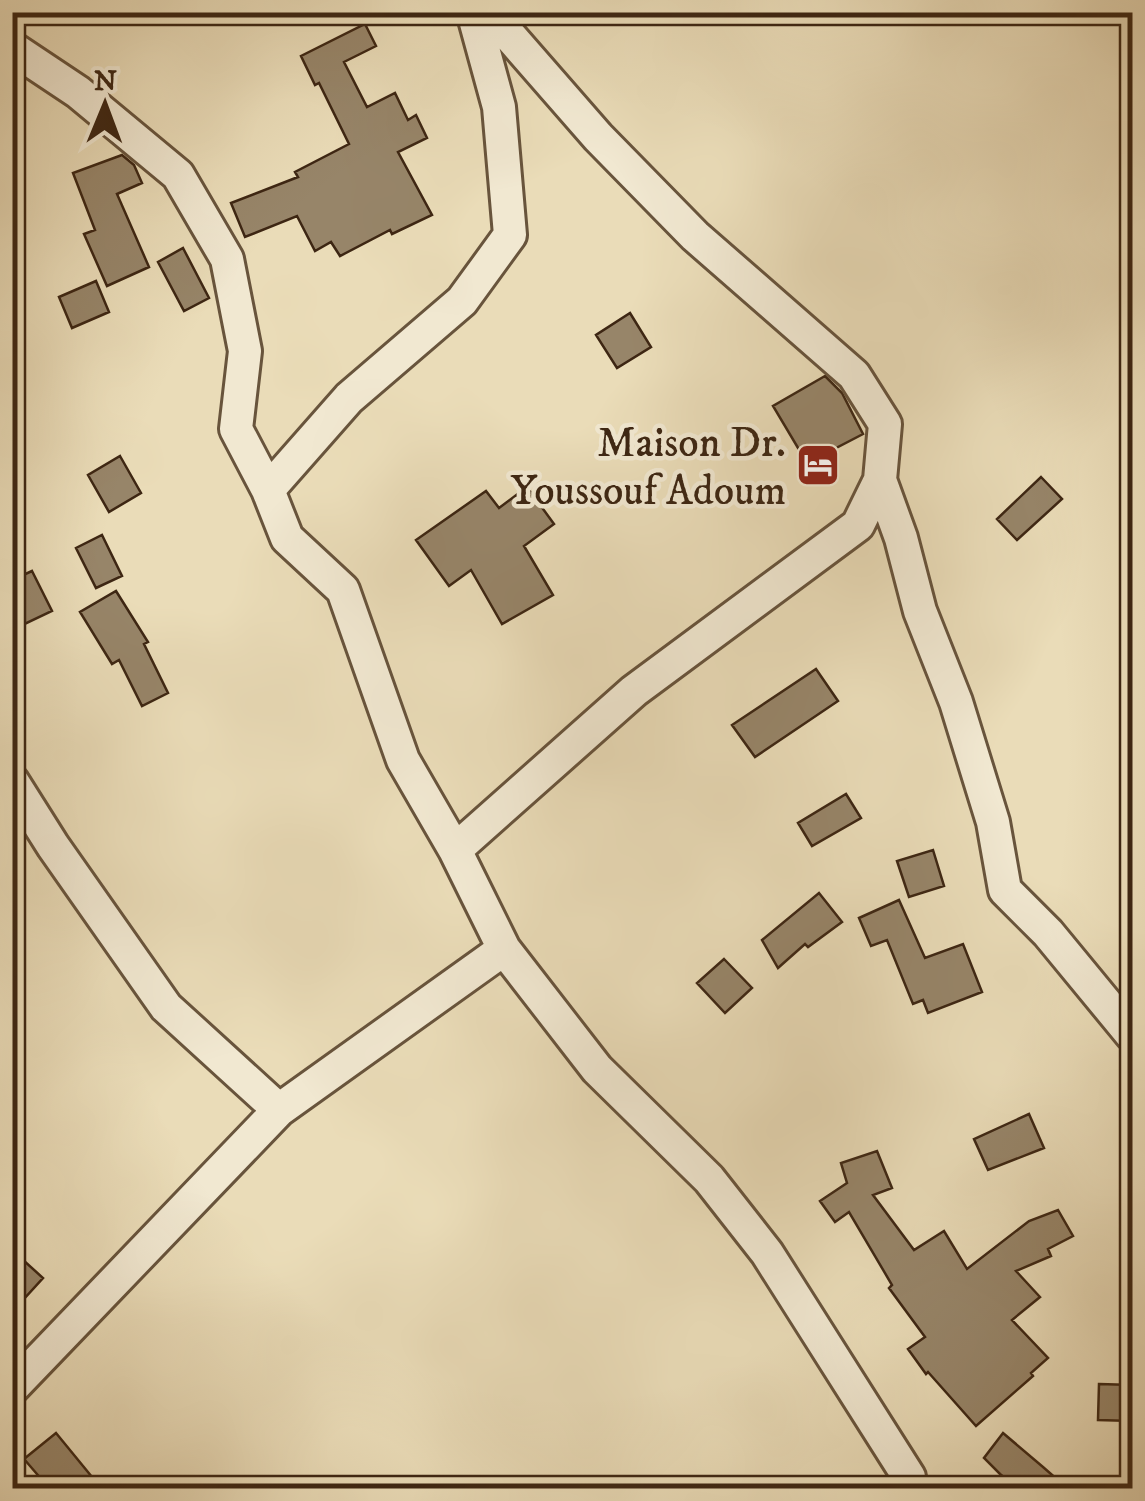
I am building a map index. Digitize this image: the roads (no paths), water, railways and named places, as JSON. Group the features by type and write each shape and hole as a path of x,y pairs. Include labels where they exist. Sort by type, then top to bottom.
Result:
{"street":[{"path":"268,490 349,398 462,301 510,235 499,107 473,12"},
{"path":"454,850 634,691 858,525 880,480 885,424 854,375 696,236 598,137 490,12"},
{"path":"12,48 78,92 178,175 227,259 245,351 236,429 268,490 287,538 343,590 403,760 504,949 597,1069 708,1178 766,1253 908,1477 910,1488"},
{"path":"880,480 901,538 920,611 972,753 992,822 1004,890 1048,933 1132,1035"},
{"path":"12,781 52,846 166,1007 278,1110"},
{"path":"12,1388 278,1110 504,949"}],"place":[{"name":"Maison Dr. Youssouf Adoum","path":"818,465"}]}
